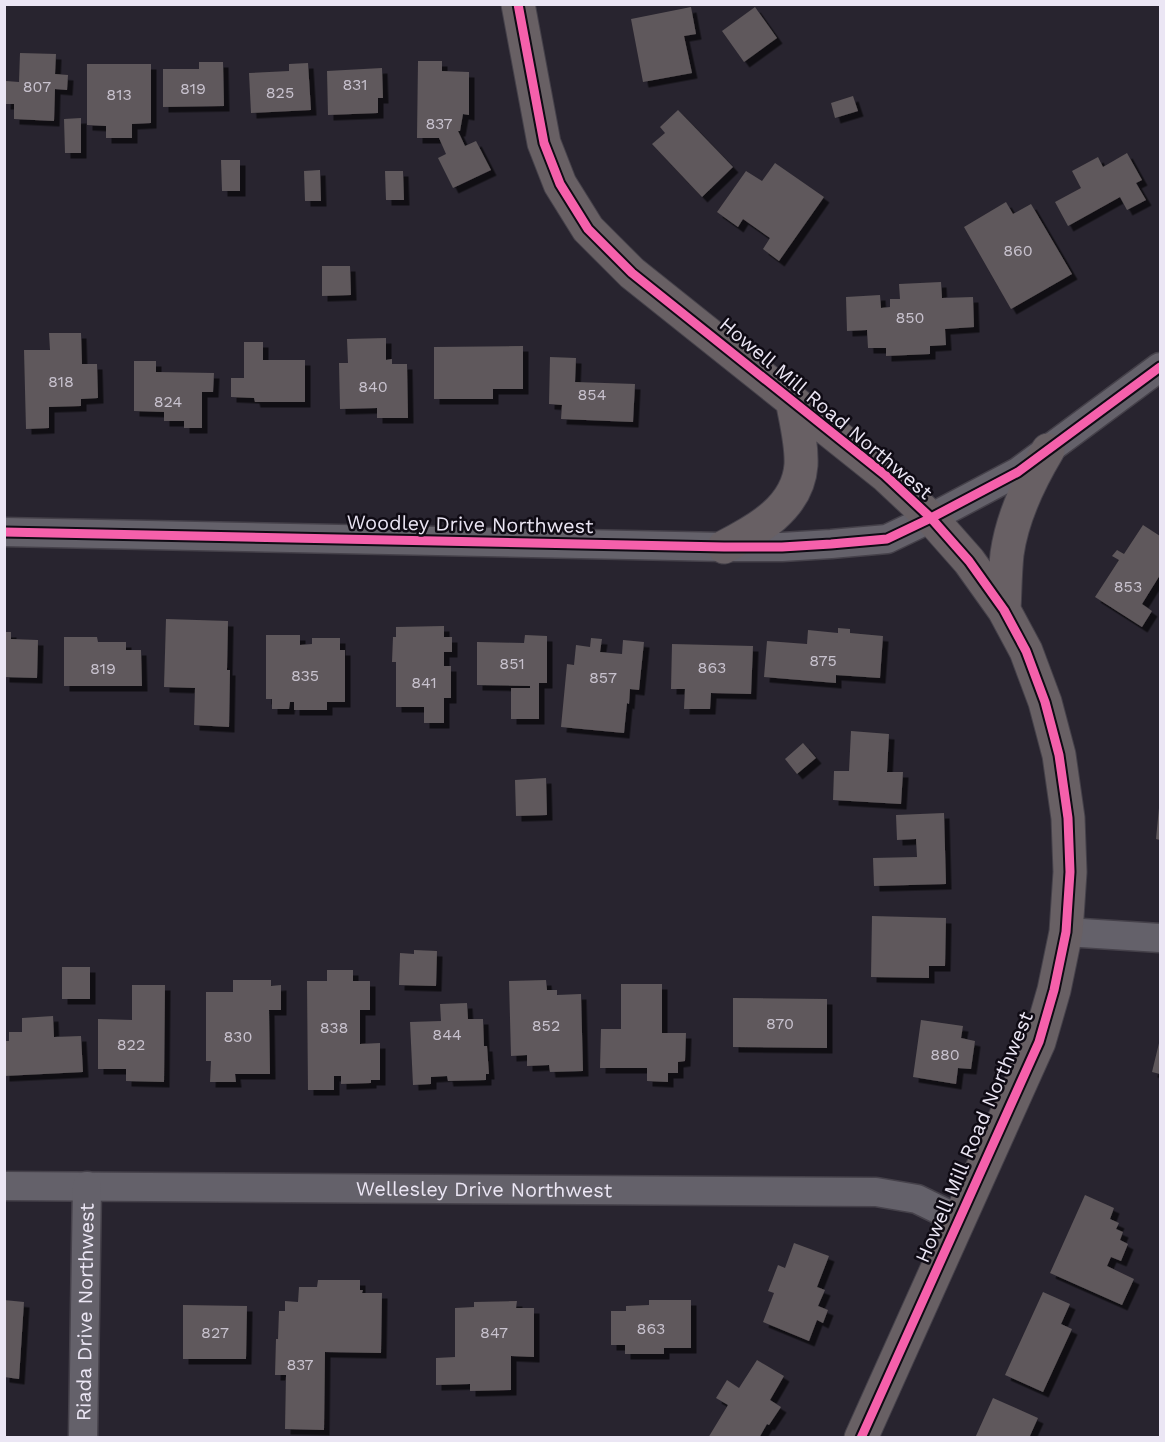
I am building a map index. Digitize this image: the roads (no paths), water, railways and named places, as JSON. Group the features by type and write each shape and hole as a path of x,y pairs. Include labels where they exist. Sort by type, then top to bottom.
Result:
{"main road":[{"name":"Howell Mill Road Northwest","path":"518,4 544,143 560,184 588,229 632,273 885,475 931,518 969,561 1004,610 1026,651 1045,702 1059,755 1069,829 1070,873 1066,932 1054,990 1039,1042 861,1437"},
{"path":"724,547 748,535 766,522 781,510 793,493 799,479 801,464 792,400"},
{"path":"1004,610 1008,553 1012,532 1028,488 1048,450"}],"street":[{"name":"Woodley Drive Northwest","path":"4,532 724,547 782,547 887,538 931,518 1018,472 1161,367"},
{"path":"1066,932 1161,938"},
{"name":"Wellesley Drive Northwest","path":"4,1186 876,1192 917,1199 960,1220"},
{"name":"Riada Drive Northwest","path":"83,1437 87,1186"}]}
